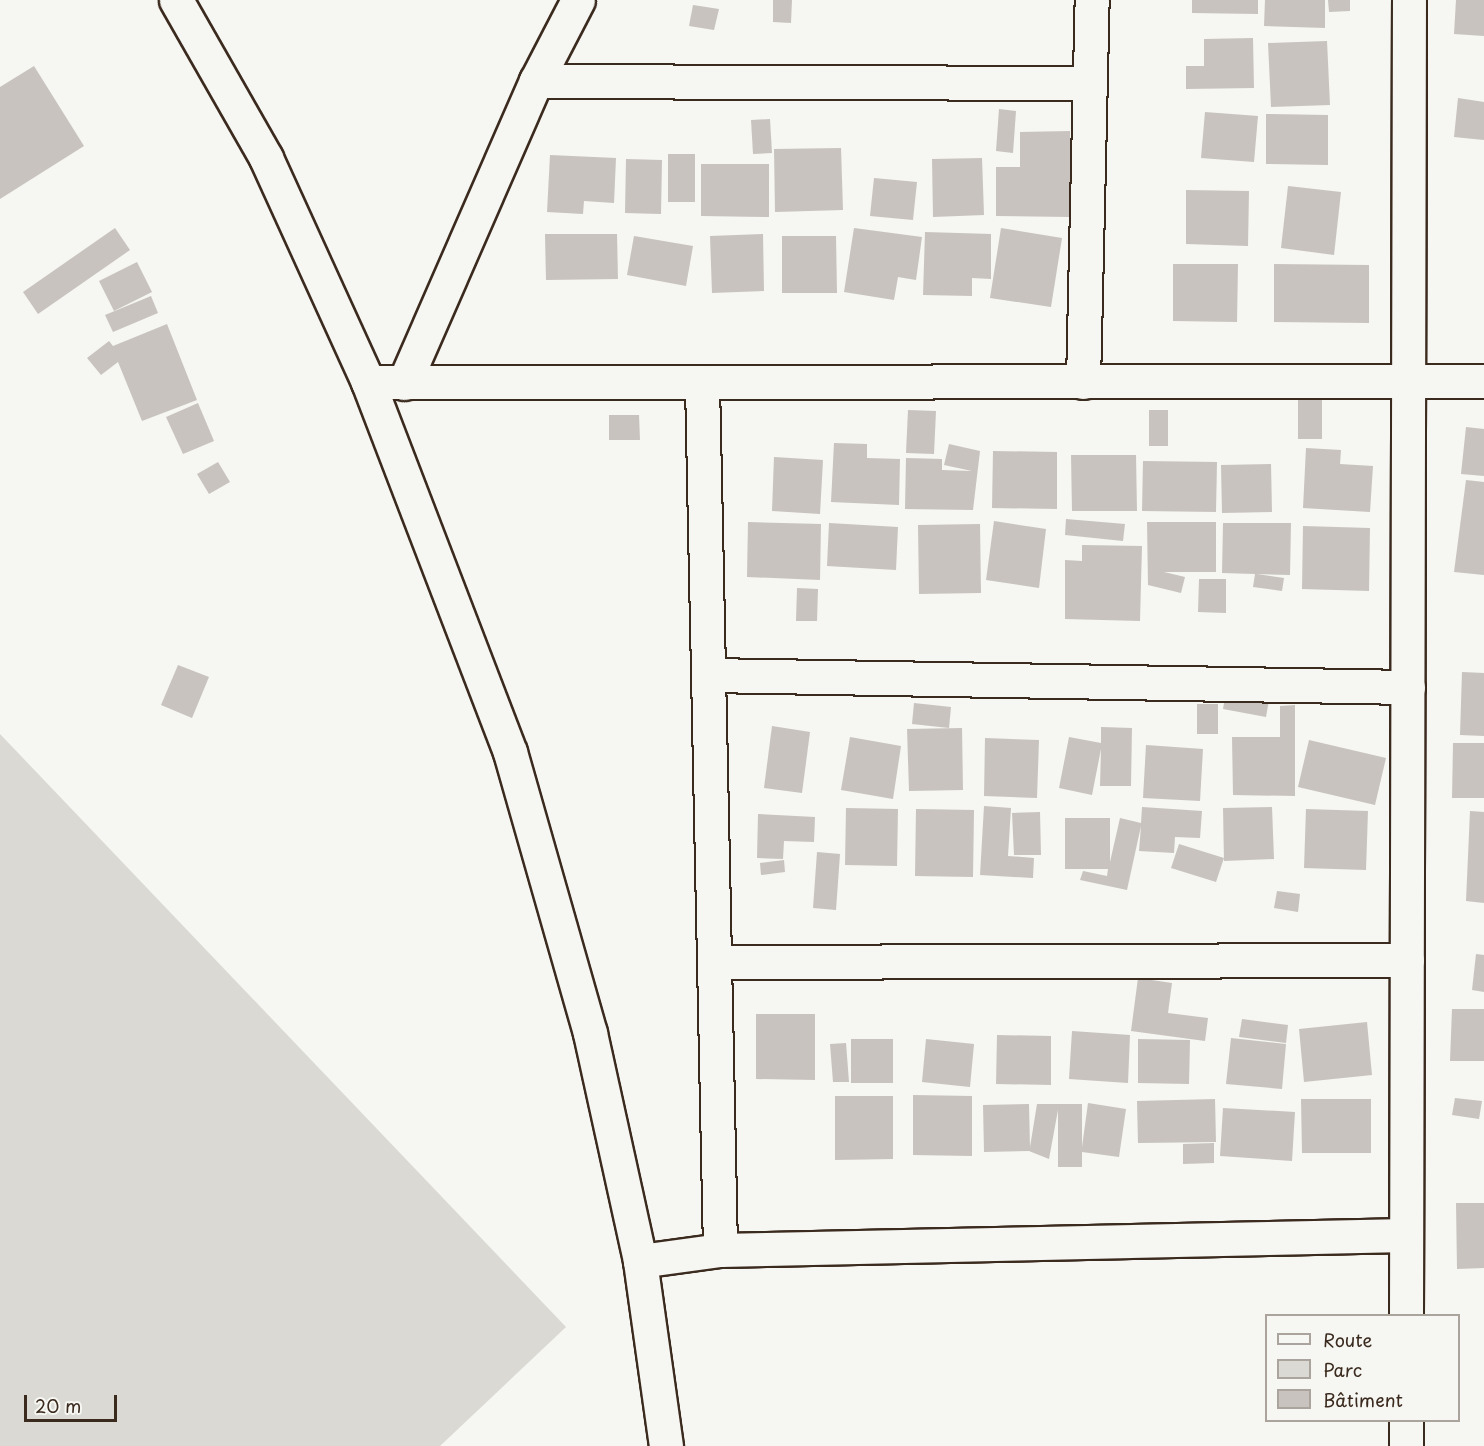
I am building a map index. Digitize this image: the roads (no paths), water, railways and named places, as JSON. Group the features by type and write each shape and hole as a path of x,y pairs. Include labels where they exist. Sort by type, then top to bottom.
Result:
{"street":[{"path":"176,0 266,158 368,382 510,752 590,1033 640,1261 666,1446"},
{"path":"404,383 536,81 578,0"},
{"path":"1083,382 1092,0"},
{"path":"1406,1314 1409,0"},
{"path":"536,81 1090,83"},
{"path":"368,382 1484,381"},
{"path":"702,383 720,1250"},
{"path":"708,675 1408,687"},
{"path":"714,962 1407,960"},
{"path":"640,1261 720,1250 1406,1235"},
{"path":"1406,1422 1406,1446"}]}
